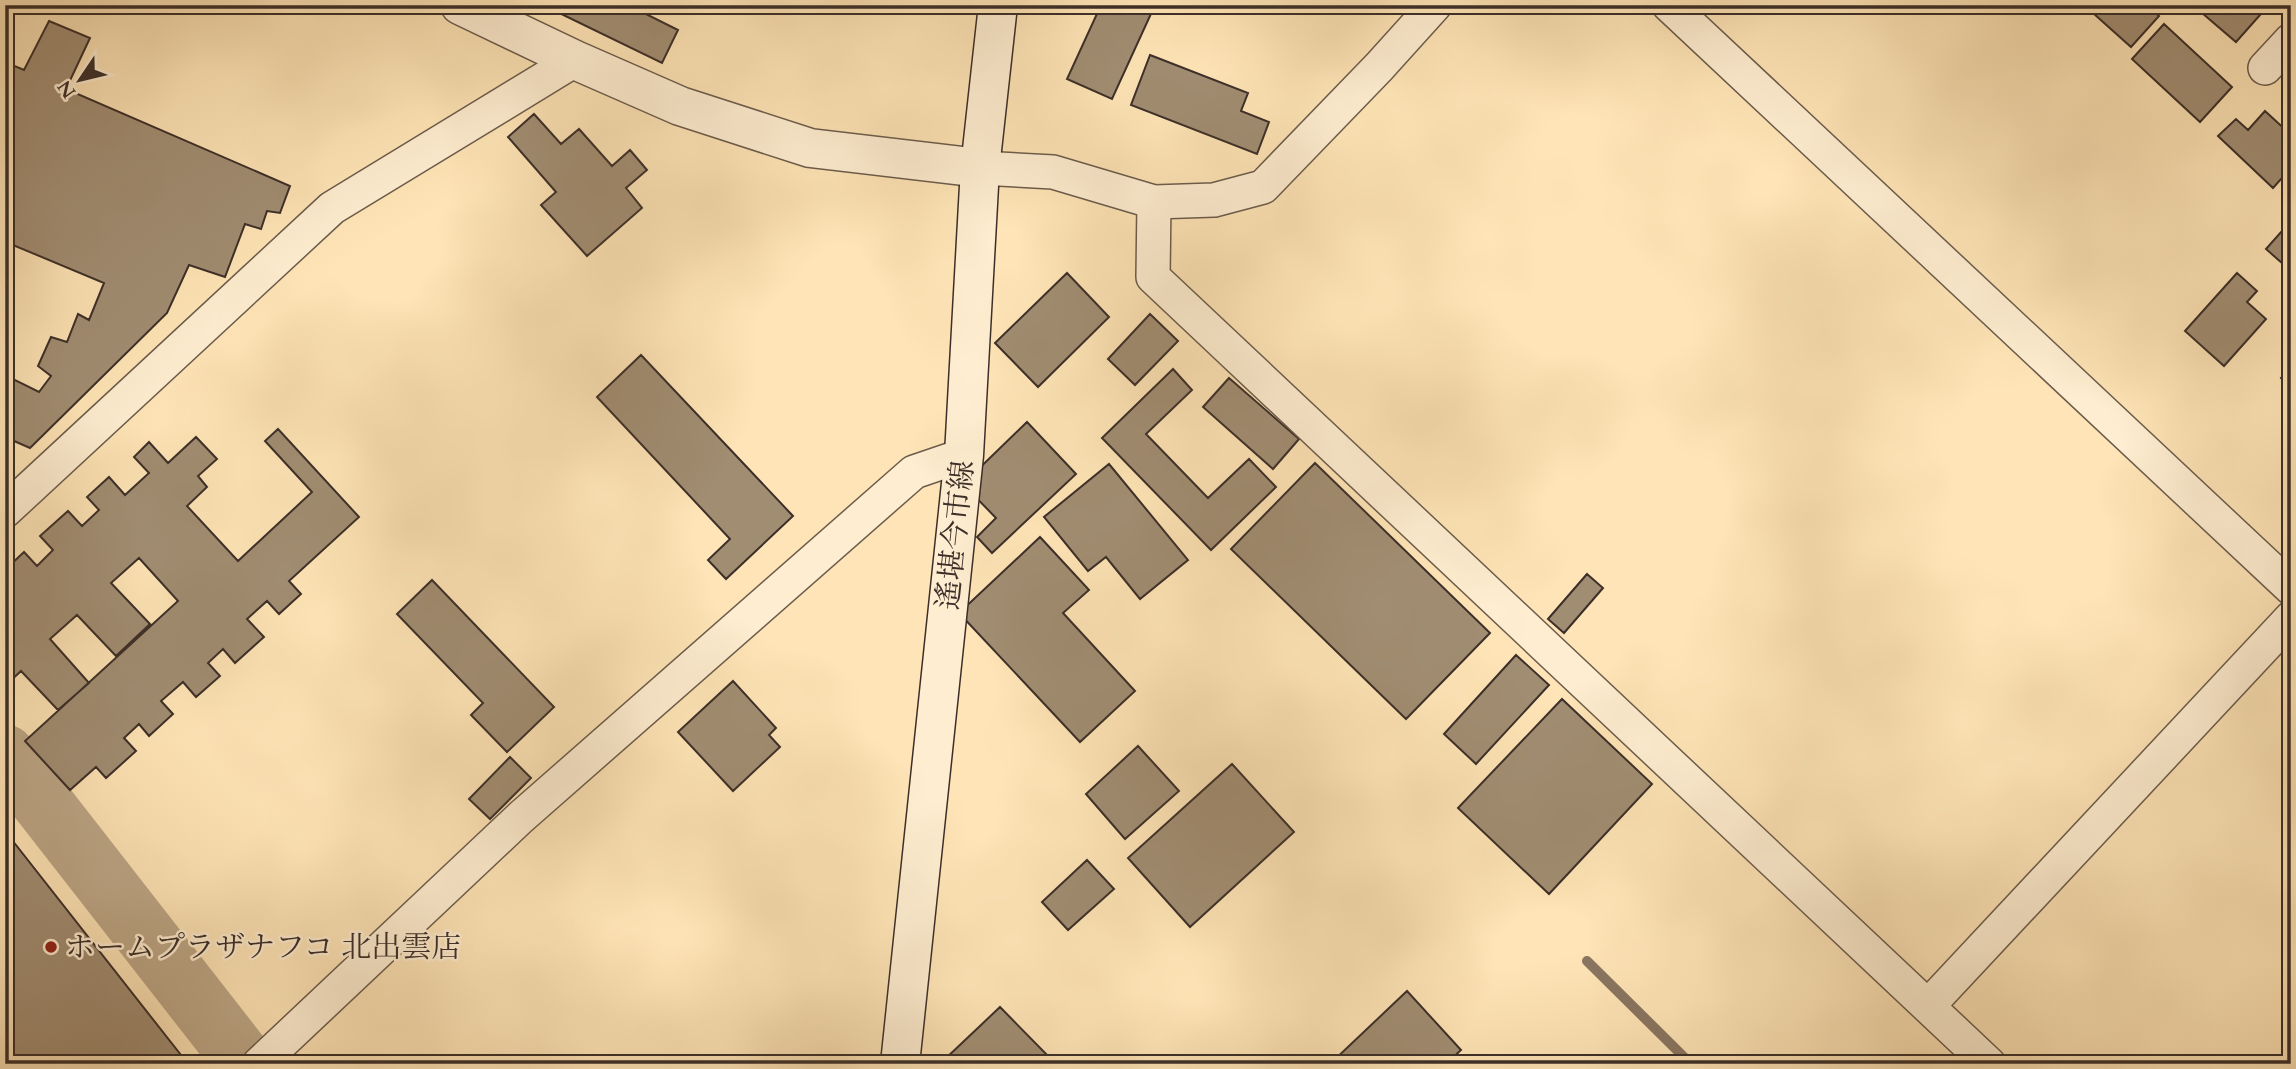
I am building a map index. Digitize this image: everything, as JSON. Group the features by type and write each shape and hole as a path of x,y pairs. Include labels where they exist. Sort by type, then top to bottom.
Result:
{"main road":[{"path":"460,5 680,106 810,148 980,168"},
{"name":"遙堪今市線","path":"900,1064 964,455 980,168 998,5"}],"street":[{"path":"980,168 1053,172 1154,202 1214,200 1263,187 1435,5"},
{"path":"1669,5 2291,588"},
{"path":"2265,68 2291,40"},
{"path":"5,511 332,208 575,60"},
{"path":"1154,202 1153,277 1989,1064"},
{"path":"259,1064 521,817 914,471 964,455"},
{"path":"1928,1006 2291,618"}],"building":[{"path":"553,5 628,5 678,30 662,63 551,9"},
{"path":"1101,5 1155,5 1112,99 1067,79"},
{"path":"2084,5 2148,5 2159,16 2131,47"},
{"path":"2268,6 2236,42 2195,7"},
{"path":"49,21 90,38 66,89 290,186 280,213 267,211 261,229 245,224 225,277 189,265 167,313 30,448 5,437 5,375 39,392 51,376 38,366 51,337 67,342 78,314 89,320 104,283 13,245 5,263 5,62 24,70"},
{"path":"2164,24 2232,87 2200,122 2132,59"},
{"path":"1150,55 1248,93 1241,111 1269,122 1257,154 1131,105"},
{"path":"2265,111 2291,135 2291,168 2273,188 2218,136 2236,119 2248,130"},
{"path":"534,114 561,144 579,129 612,166 630,150 647,170 626,188 642,208 587,256 541,205 556,192 508,137"},
{"path":"2291,221 2291,271 2266,249"},
{"path":"1067,273 1109,317 1038,387 995,343"},
{"path":"2237,273 2257,291 2247,302 2266,319 2224,366 2185,331"},
{"path":"1150,314 1178,341 1135,385 1108,359"},
{"path":"641,355 793,516 726,579 708,560 730,539 597,397"},
{"path":"2291,367 2291,388 2281,378"},
{"path":"1173,369 1192,390 1146,434 1208,498 1249,459 1276,487 1211,550 1102,438"},
{"path":"1229,378 1299,439 1273,469 1203,407"},
{"path":"1027,422 1076,474 992,553 977,537 996,518 963,484"},
{"path":"278,429 359,517 289,581 301,594 279,614 267,601 247,619 264,637 235,663 223,649 208,663 220,676 196,697 183,682 161,701 173,714 149,736 139,724 124,738 136,751 106,778 96,767 70,790 25,741 76,694 58,710 21,671 5,686 5,570 24,552 37,566 53,550 40,536 68,511 82,526 99,510 87,497 109,477 125,495 149,473 134,457 149,442 168,463 196,437 217,459 198,476 207,487 187,506 238,561 312,492 265,441","holes":["139,558 178,601 89,683 50,639 77,615 116,656 150,624 111,583"]},
{"path":"1315,463 1490,633 1406,719 1231,549"},
{"path":"1109,464 1188,560 1140,599 1106,557 1088,571 1044,517"},
{"path":"1040,537 1089,590 1063,613 1135,691 1080,742 959,613"},
{"path":"1587,574 1603,588 1564,633 1548,619"},
{"path":"432,580 554,707 507,752 471,715 483,703 397,614"},
{"path":"1516,655 1549,685 1476,764 1444,734"},
{"path":"733,681 776,728 769,735 780,747 733,791 678,732"},
{"path":"1562,699 1652,784 1549,894 1458,808"},
{"path":"1138,746 1179,791 1125,839 1086,794"},
{"path":"510,757 531,778 490,819 469,799"},
{"path":"1232,764 1294,832 1190,927 1128,858"},
{"name":"ホームプラザナフコ 北出雲店","path":"5,831 188,1064 5,1064"},
{"path":"1087,860 1114,889 1068,930 1042,902"},
{"path":"1407,991 1461,1050 1446,1064 1330,1064"},
{"path":"1000,1007 1051,1059 1046,1064 945,1064 943,1061"}],"waterway":[{"path":"5,755 246,1064"},
{"path":"1587,961 1691,1064"}],"place":[{"name":"ホームプラザナフコ 北出雲店","path":"51,947"}]}
